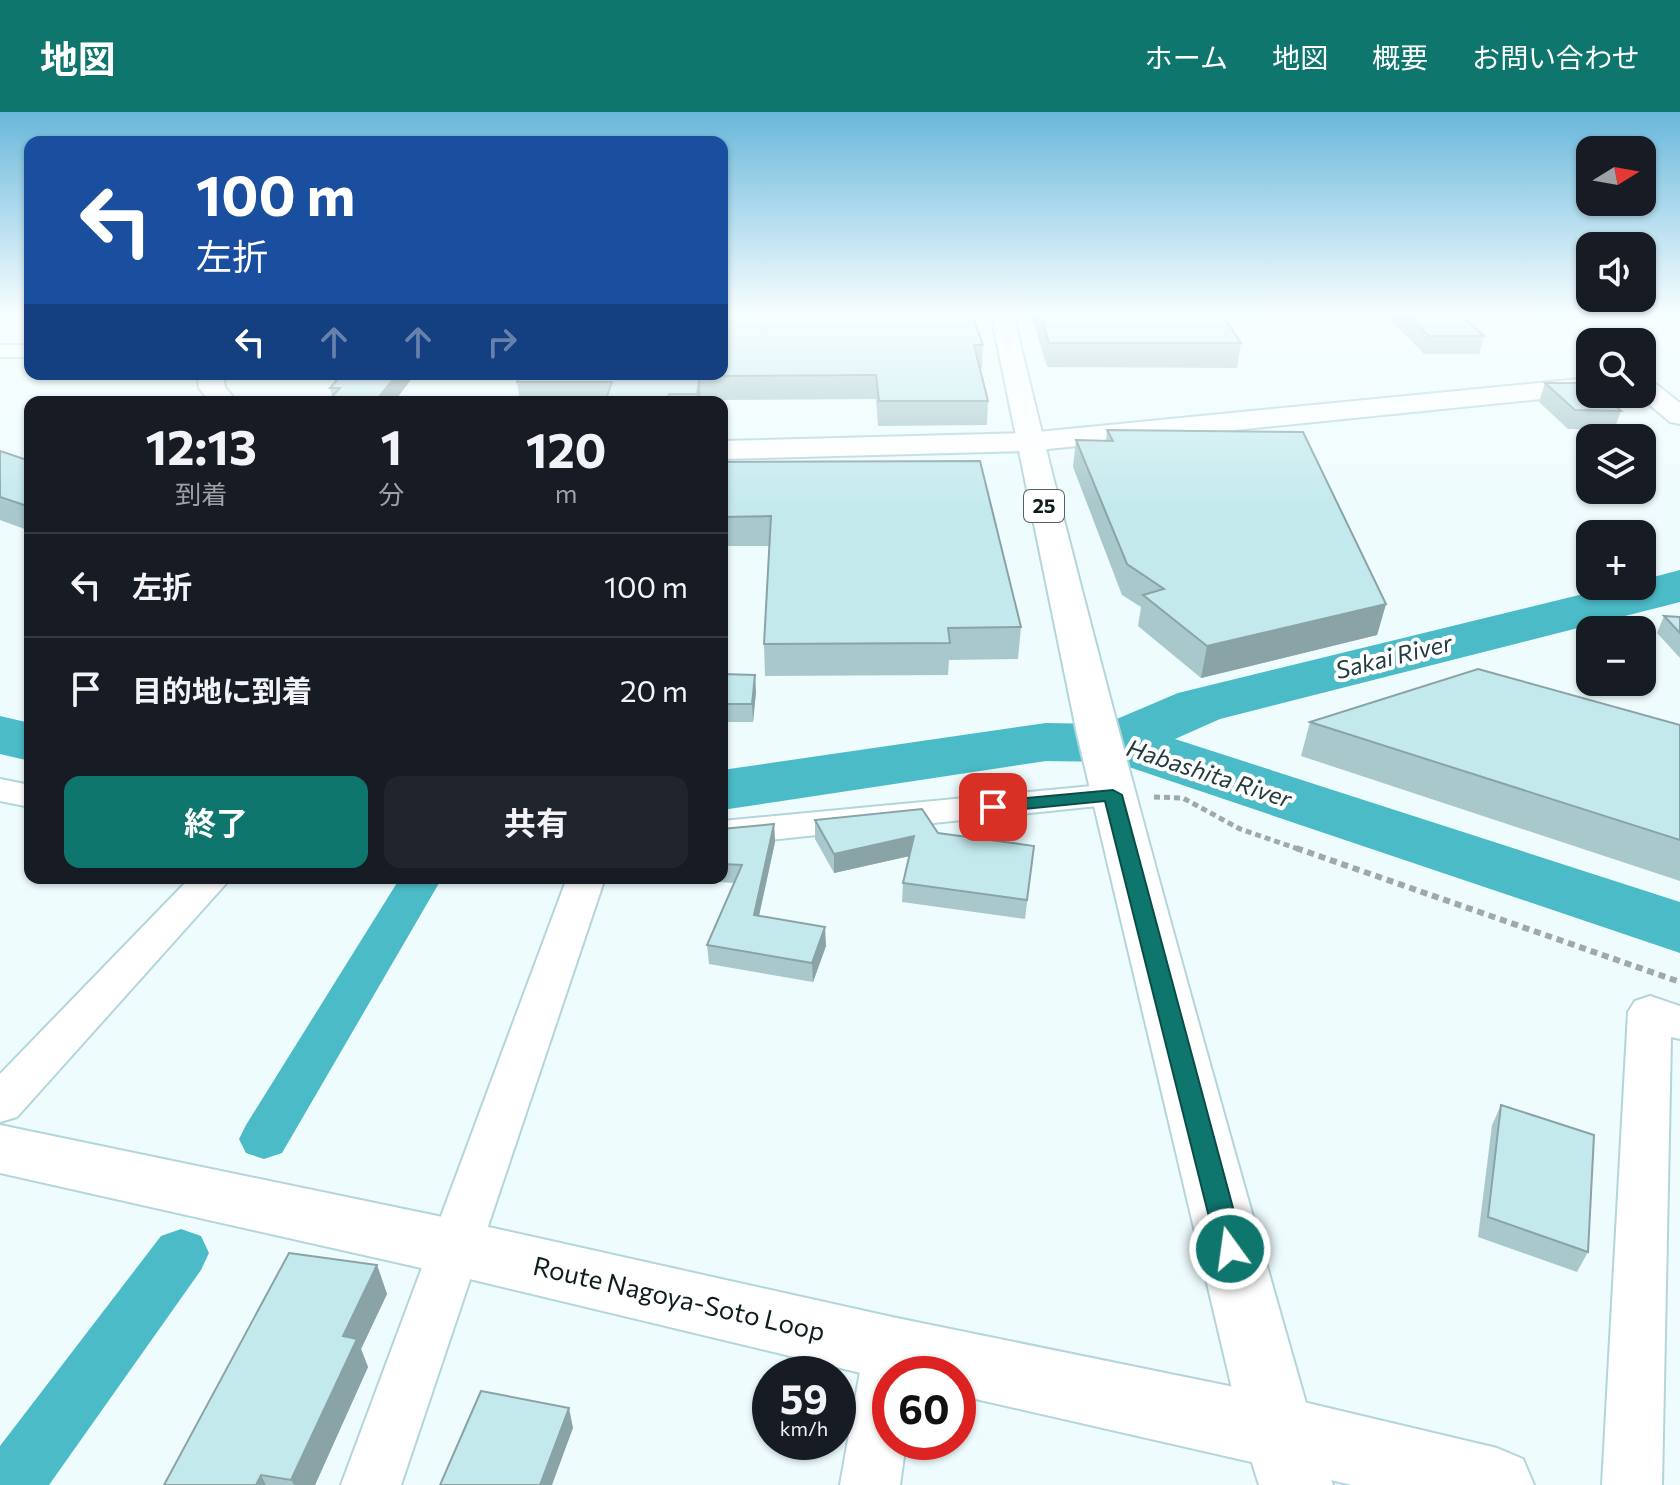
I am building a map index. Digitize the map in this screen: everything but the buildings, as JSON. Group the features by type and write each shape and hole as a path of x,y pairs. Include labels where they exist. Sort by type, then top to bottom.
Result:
{"main road":[{"name":"25","path":"1015,378 1111,788 1287,1458"},
{"path":"728,450 1028,442 1576,387"},
{"path":"1656,388 1680,416"},
{"name":"Route Nagoya-Soto Loop","path":"0,1149 457,1248 892,1349 1287,1458 1497,1485"}],"street":[{"path":"728,832 1111,788"},
{"path":"0,790 24,795"},
{"path":"0,1104 206,884"},
{"path":"371,1485 584,884"},
{"path":"1632,1485 1650,1012 1680,1023"},
{"path":"870,1485 892,1349"}],"path":[{"path":"1111,788 1183,798 1240,829 1680,982"}],"waterway":[{"name":"Sakai River","path":"1114,743 1199,706 1680,586"},
{"name":"Habashita River","path":"0,735 24,741"},
{"name":"Habashita River","path":"728,789 1046,742 1114,743"},
{"name":"Habashita River","path":"1114,743 1149,751 1680,928"},
{"path":"264,1139 417,884"},
{"path":"10,1485 181,1253"}],"route":[{"path":"993,807 1113,795 1230,1249"}]}
